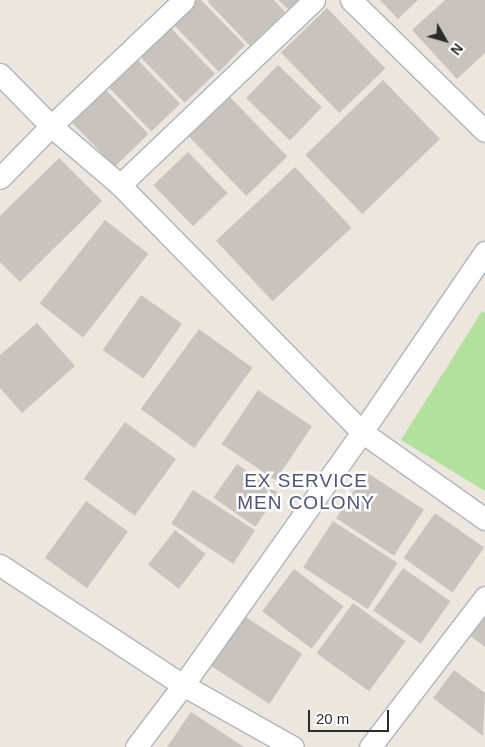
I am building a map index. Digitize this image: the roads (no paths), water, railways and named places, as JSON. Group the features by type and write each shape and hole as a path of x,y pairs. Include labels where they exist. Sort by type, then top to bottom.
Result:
{"street":[{"path":"0,178 51,126 184,0"},
{"path":"120,185 314,0"},
{"path":"351,0 485,131"},
{"path":"0,74 51,126 120,185 362,432 485,519"},
{"path":"136,747 183,685 362,432 485,252"},
{"path":"0,565 183,685 293,747"},
{"path":"370,747 485,597"}],"district":[{"name":"EX SERVICE MEN COLONY","path":"306,492"}]}
